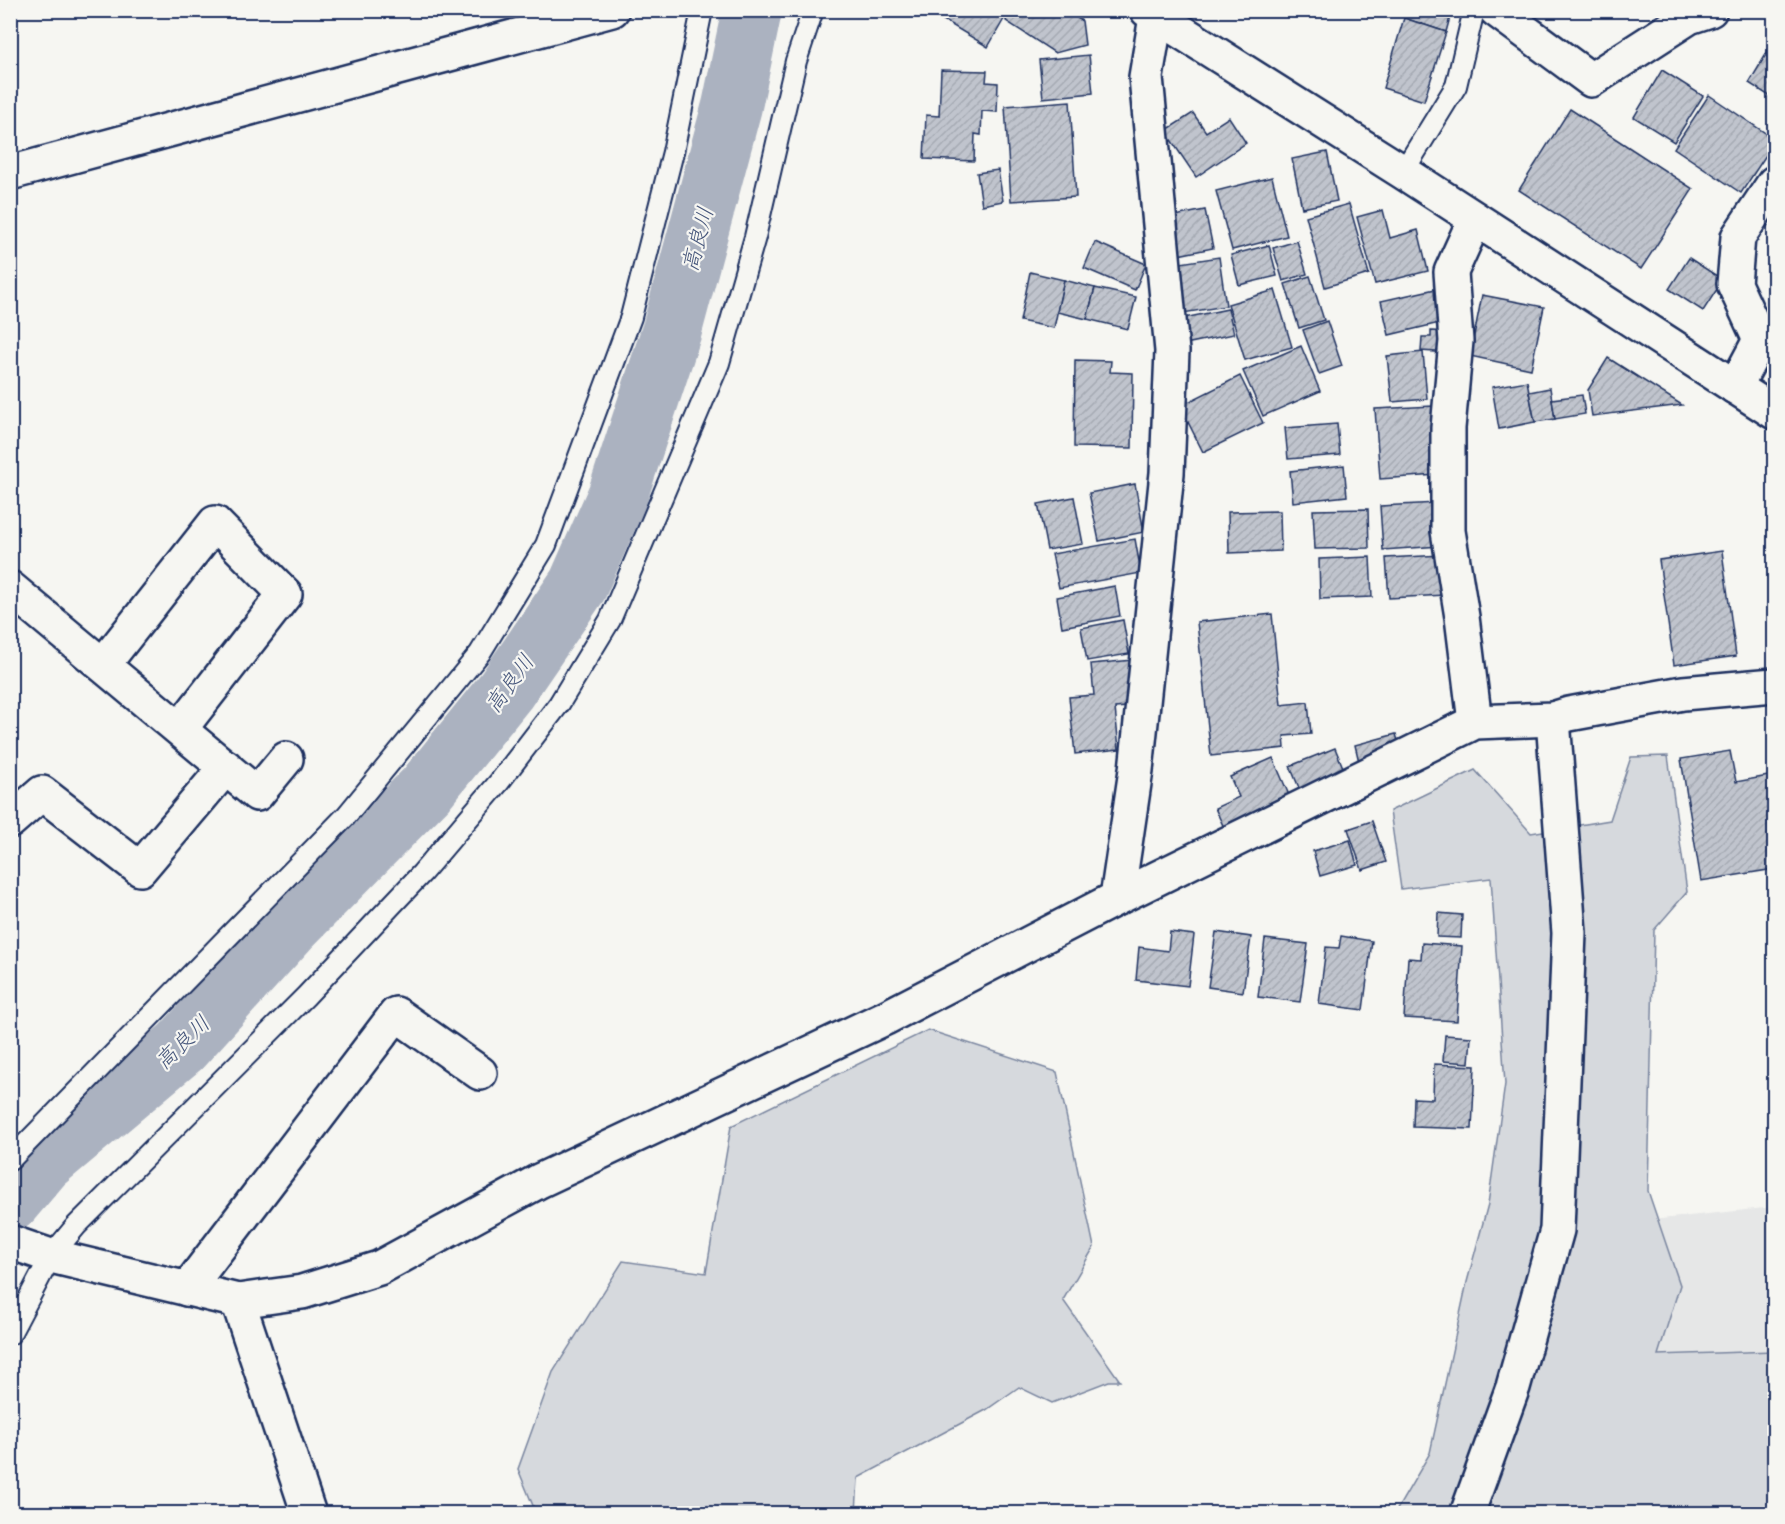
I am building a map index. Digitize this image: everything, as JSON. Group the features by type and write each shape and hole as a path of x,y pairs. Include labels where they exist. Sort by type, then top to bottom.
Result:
{"street":[{"path":"17,177 612,10"},
{"path":"1496,10 1591,80 1689,17 1710,10"},
{"path":"1117,898 1136,770 1167,473 1172,351 1146,77 1151,14 1403,172 1774,412"},
{"path":"1735,387 1770,337 1734,284 1738,237 1774,183"},
{"path":"1475,219 1451,272 1456,341 1448,428 1448,531 1462,617 1475,722"},
{"path":"103,665 215,523 285,594 180,729"},
{"path":"10,588 257,794 286,759"},
{"path":"10,1242 51,1256 238,1301 302,1292 378,1268 539,1181 885,1018 1117,898 1475,722 1553,719 1683,693 1774,685"},
{"path":"1467,1514 1513,1387 1557,1230 1569,933 1553,719"},
{"path":"10,821 42,793 140,869 226,767"},
{"path":"188,1289 396,1014 480,1073"},
{"path":"238,1301 309,1514"}],"lane":[{"path":"10,1160 346,816 480,654 546,545 631,317 673,152 702,10"},
{"path":"10,1334 51,1256 76,1226 306,996 422,873 500,781 559,704 610,620 719,363 754,237 796,61 813,10"},
{"path":"1403,172 1456,86 1474,10"}],"shaded area":[{"path":"1668,756 1687,892 1654,930 1648,1191 1680,1285 1658,1355 1774,1351 1774,1513 1395,1513 1430,1453 1467,1282 1488,1204 1505,1084 1491,878 1401,889 1390,811 1475,770 1531,833 1610,820 1631,757"},
{"path":"928,1030 1057,1072 1094,1247 1063,1300 1120,1381 1109,1381 1052,1403 1019,1387 986,1410 858,1478 856,1513 536,1513 518,1469 553,1372 623,1261 706,1273 731,1126"},
{"path":"1774,1207 1774,1513 1557,1230"}],"building":[{"path":"938,10 1007,10 988,47 935,15"},
{"path":"1008,10 1065,10 1082,21 1085,45 1055,53 1006,21"},
{"path":"1407,10 1452,10 1446,32 1404,18"},
{"path":"1404,18 1446,32 1424,101 1383,88"},
{"path":"1774,41 1774,99 1749,83"},
{"path":"1089,55 1093,93 1043,98 1039,60"},
{"path":"941,70 987,71 986,82 998,83 997,112 982,111 981,135 975,134 974,161 924,159 926,115 939,116"},
{"path":"1662,70 1703,96 1674,142 1634,117"},
{"path":"1709,95 1774,139 1774,143 1741,193 1674,148"},
{"path":"1070,101 1076,197 1011,201 1005,106"},
{"path":"1570,109 1693,189 1641,269 1519,190"},
{"path":"1193,113 1206,132 1229,117 1246,143 1196,177 1165,131"},
{"path":"1327,152 1337,201 1302,208 1292,159"},
{"path":"998,170 1003,201 982,205 977,173"},
{"path":"1272,177 1287,236 1232,250 1216,191"},
{"path":"1349,204 1369,274 1325,287 1306,216"},
{"path":"1205,210 1213,248 1178,255 1170,217"},
{"path":"1383,210 1390,238 1418,230 1428,271 1375,284 1357,217"},
{"path":"1297,241 1307,274 1283,281 1273,248"},
{"path":"1095,242 1146,264 1135,290 1084,268"},
{"path":"1269,245 1277,276 1239,285 1231,255"},
{"path":"1219,257 1226,306 1183,313 1174,264"},
{"path":"1689,258 1723,280 1703,311 1669,289"},
{"path":"1030,272 1064,280 1054,328 1020,321"},
{"path":"1310,276 1324,320 1299,328 1285,284"},
{"path":"1064,280 1095,288 1087,319 1057,312"},
{"path":"1095,288 1136,297 1128,329 1087,319"},
{"path":"1440,288 1448,321 1389,335 1381,301"},
{"path":"1275,290 1292,347 1245,360 1228,304"},
{"path":"1482,295 1544,307 1531,369 1470,356"},
{"path":"1228,309 1234,334 1185,344 1179,319"},
{"path":"1327,321 1342,366 1319,374 1303,330"},
{"path":"1431,331 1452,332 1450,353 1421,351 1422,337 1431,337"},
{"path":"1301,346 1320,391 1263,416 1243,371"},
{"path":"1423,352 1427,399 1392,402 1387,356"},
{"path":"1608,358 1682,405 1592,416 1588,390"},
{"path":"1075,360 1111,361 1110,372 1133,373 1132,448 1074,447"},
{"path":"1240,376 1263,423 1203,452 1180,406"},
{"path":"1527,381 1535,422 1499,429 1492,387"},
{"path":"1550,388 1555,419 1535,422 1529,392"},
{"path":"1582,395 1585,414 1555,419 1552,399"},
{"path":"1433,406 1437,475 1380,479 1375,409"},
{"path":"1337,424 1340,455 1288,459 1285,428"},
{"path":"1344,465 1347,496 1293,502 1290,471"},
{"path":"1135,484 1144,532 1099,541 1089,493"},
{"path":"1074,497 1083,544 1047,550 1038,504"},
{"path":"1438,503 1440,546 1383,550 1380,506"},
{"path":"1368,509 1369,548 1315,549 1313,510"},
{"path":"1280,511 1281,551 1229,553 1228,512"},
{"path":"1135,539 1141,573 1059,588 1052,554"},
{"path":"1722,551 1736,656 1674,665 1659,560"},
{"path":"1443,555 1445,595 1389,598 1386,558"},
{"path":"1370,557 1372,597 1320,599 1319,559"},
{"path":"1115,586 1120,616 1062,627 1057,597"},
{"path":"1272,614 1281,705 1308,702 1311,734 1284,736 1285,748 1211,756 1197,622"},
{"path":"1123,620 1129,654 1087,661 1081,628"},
{"path":"1133,660 1138,706 1115,708 1119,749 1075,754 1069,697 1094,695 1091,664"},
{"path":"1396,734 1402,755 1360,766 1355,745"},
{"path":"1335,748 1347,777 1302,795 1290,766"},
{"path":"1730,751 1736,782 1774,775 1774,869 1701,881 1681,759"},
{"path":"1273,758 1292,802 1226,832 1215,808 1239,797 1230,777"},
{"path":"1372,821 1386,862 1362,870 1348,829"},
{"path":"1350,840 1357,865 1320,876 1313,851"},
{"path":"1438,913 1462,915 1461,938 1437,937"},
{"path":"1170,932 1194,935 1188,986 1136,980 1139,947 1168,951"},
{"path":"1216,932 1251,937 1243,992 1208,987"},
{"path":"1341,936 1372,941 1363,1010 1319,1004 1326,947 1339,948"},
{"path":"1265,939 1308,944 1300,1002 1258,997"},
{"path":"1422,943 1462,946 1457,1021 1404,1018 1408,958 1421,959"},
{"path":"1445,1035 1471,1037 1469,1063 1443,1061"},
{"path":"1434,1064 1475,1066 1472,1129 1413,1127 1414,1098 1433,1099"}],"waterway":[{"name":"高良川","path":"10,1202 43,1163 181,1047 289,928 426,789 506,690 578,585 618,494 672,330 732,106 752,10"}]}
